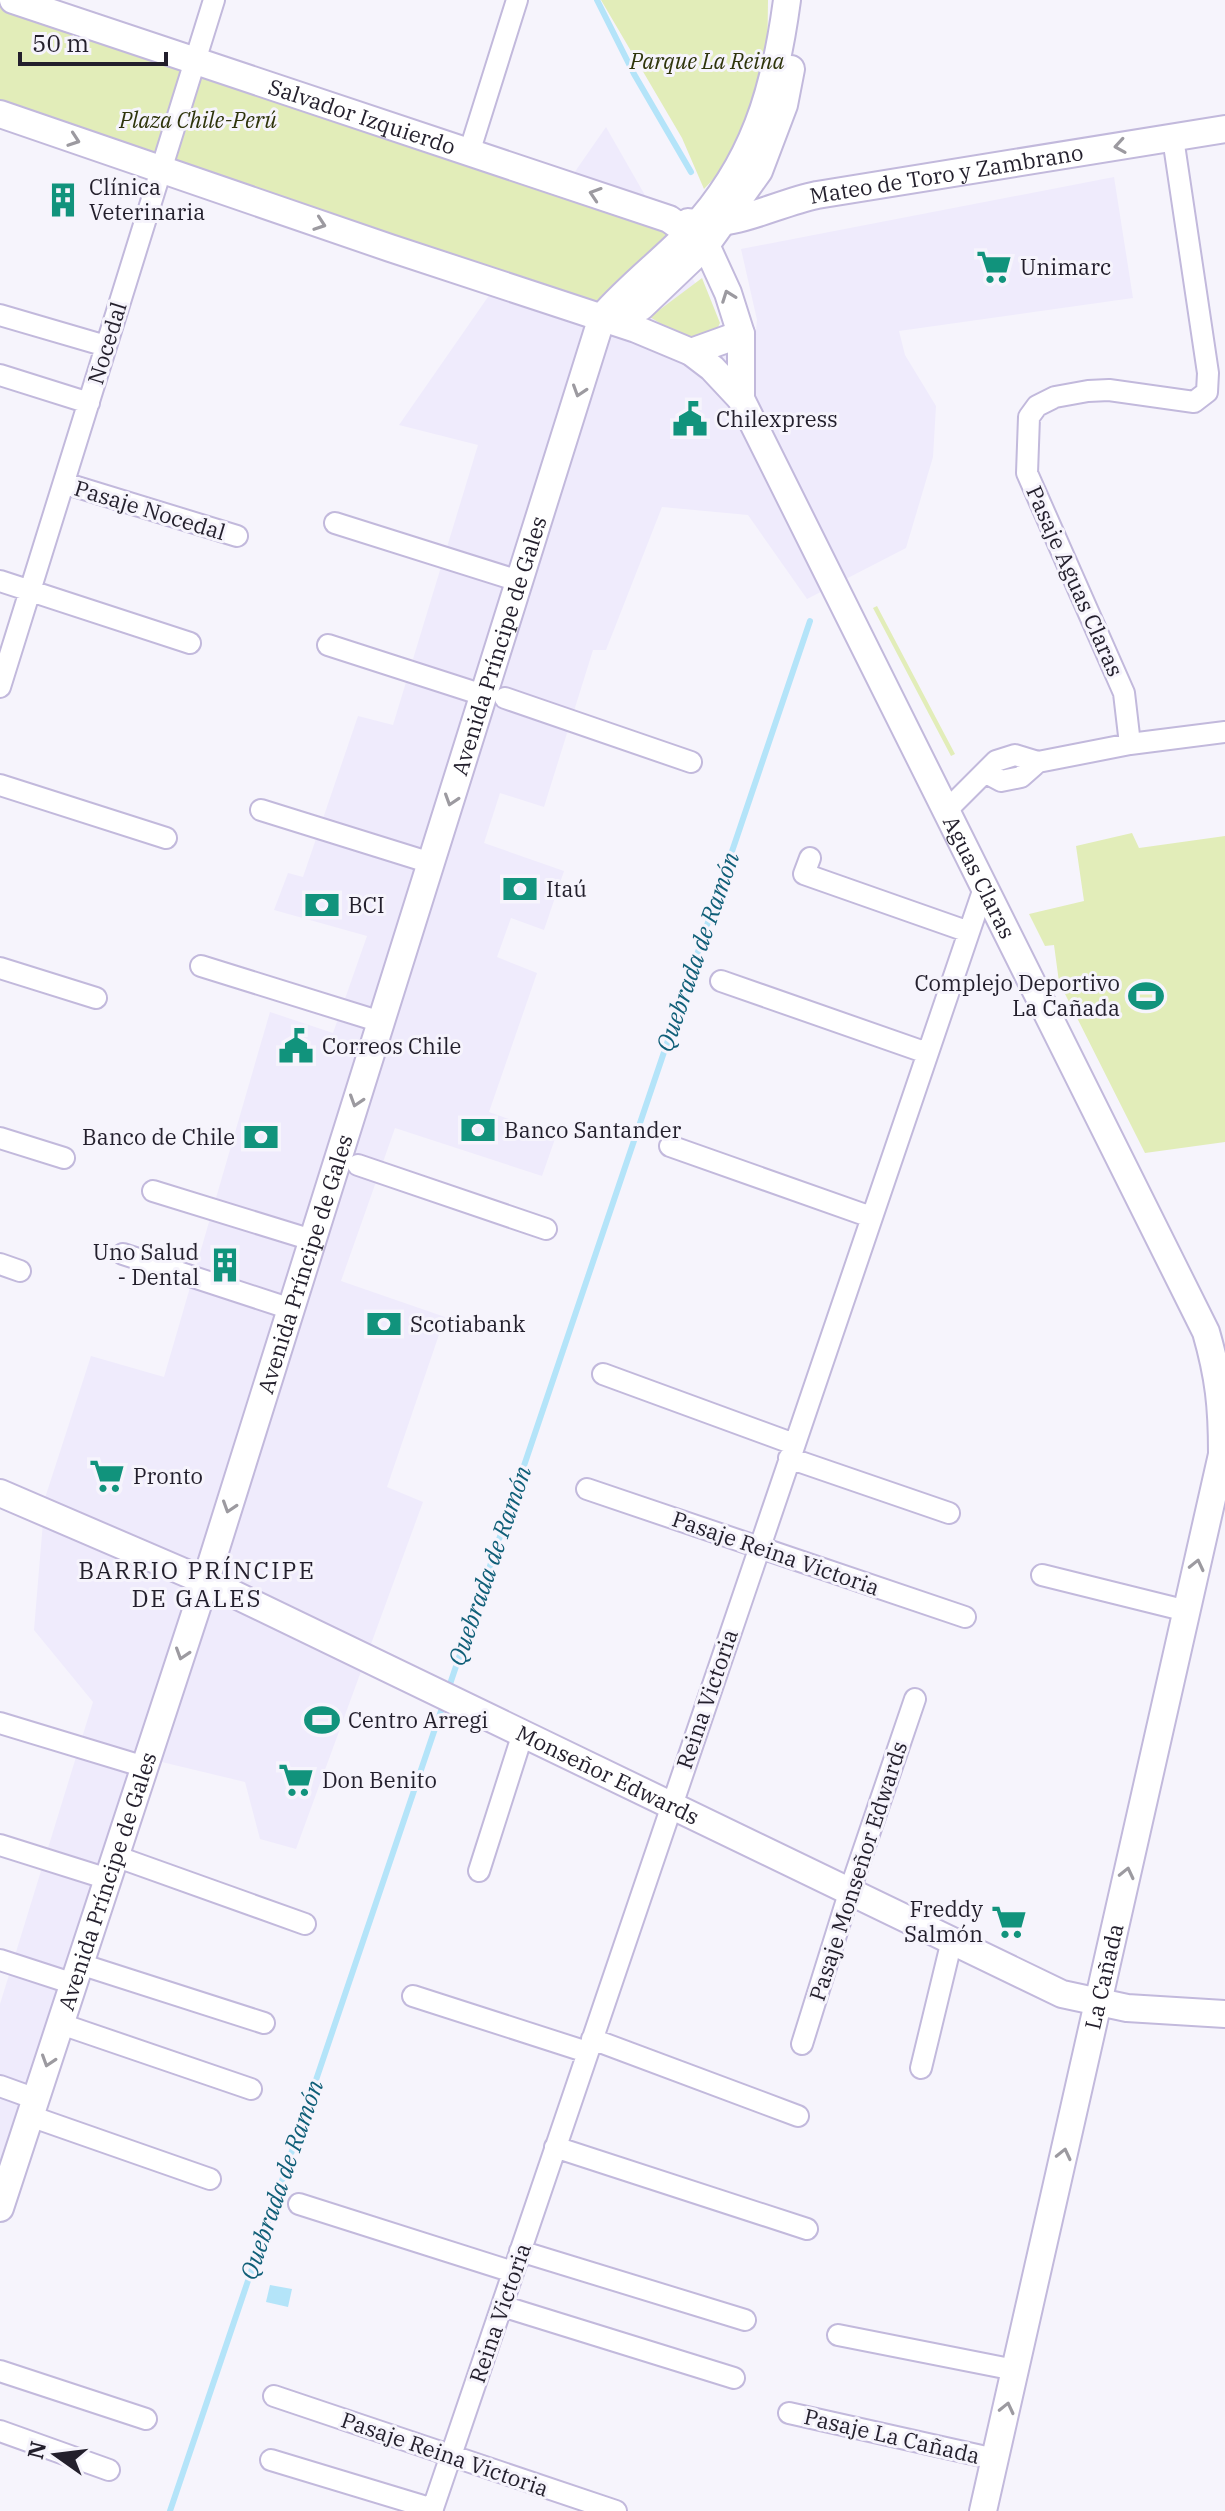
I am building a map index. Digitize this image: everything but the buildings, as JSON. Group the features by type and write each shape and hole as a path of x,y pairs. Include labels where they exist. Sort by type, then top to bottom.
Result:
{"street":[{"name":"Salvador Izquierdo","path":"13,0 697,228"},
{"name":"Nocedal","path":"0,687 214,0"},
{"path":"469,153 517,0"},
{"path":"789,0 791,75 784,105 759,171 760,182 767,190 796,200"},
{"path":"0,114 602,317 641,307 723,192 752,142 775,75 789,0"},
{"name":"Mateo de Toro y Zambrano","path":"697,228 734,222 796,200 1225,129"},
{"name":"Pasaje Aguas Claras","path":"1130,744 1124,693 1027,473 1029,417 1037,406 1046,401 1088,391 1109,390 1194,402 1207,392 1208,373 1173,138"},
{"path":"697,228 759,171"},
{"name":"Aguas Claras","path":"697,228 728,293 741,334 741,399"},
{"path":"0,315 106,346"},
{"name":"Aguas Claras","path":"602,317 691,352 712,368 741,399 984,888 1215,1335 1224,1449"},
{"name":"Avenida Príncipe de Gales","path":"0,2208 206,1580 431,863 494,696 519,581 602,317"},
{"path":"691,352 741,334"},
{"path":"0,375 89,403"},
{"name":"Pasaje Nocedal","path":"64,483 237,536"},
{"path":"335,523 519,581"},
{"path":"0,581 190,643"},
{"path":"328,645 691,762"},
{"path":"947,810 986,773 1001,781 1021,777 1044,760 1130,744 1225,732"},
{"path":"0,785 166,838"},
{"path":"261,810 431,863"},
{"path":"810,858 804,874 969,932"},
{"name":"Reina Victoria","path":"433,2510 984,888"},
{"path":"201,966 381,1022"},
{"path":"0,968 96,998"},
{"path":"721,981 927,1053"},
{"path":"0,1138 64,1158"},
{"path":"670,1146 871,1217"},
{"path":"358,1165 546,1229"},
{"path":"153,1191 312,1240"},
{"path":"123,1254 291,1309"},
{"path":"0,1264 20,1271"},
{"path":"603,1374 949,1513"},
{"name":"La Cañada","path":"983,2511 1224,1449"},
{"name":"Pasaje Reina Victoria","path":"587,1489 965,1617"},
{"name":"Monseñor Edwards","path":"0,1493 206,1580 1062,1994 1098,2004 1142,2010 1225,2014"},
{"path":"1042,1575 1187,1611"},
{"name":"Pasaje Monseñor Edwards","path":"802,2044 915,1699"},
{"path":"0,1723 145,1767"},
{"path":"479,1871 523,1733"},
{"path":"0,1845 112,1868 305,1924"},
{"path":"921,2068 952,1940"},
{"path":"0,1960 77,1974 264,2023"},
{"path":"413,1996 589,2046 798,2116"},
{"path":"61,2024 251,2089"},
{"path":"0,2086 33,2107 210,2179"},
{"path":"555,2147 807,2229"},
{"path":"299,2204 513,2272"},
{"path":"520,2251 745,2320"},
{"path":"502,2306 734,2378"},
{"path":"838,2335 1015,2370"},
{"path":"0,2371 146,2419"},
{"name":"Pasaje Reina Victoria","path":"274,2396 616,2511"},
{"name":"Pasaje La Cañada","path":"789,2413 995,2459"},
{"path":"0,2431 109,2470"},
{"path":"271,2460 433,2510"}],"shaded area":[{"path":"606,127 751,381 757,320 741,249 1114,177 1133,298 899,331 905,355 936,406 933,457 906,548 807,599 748,515 662,507 606,650 593,650 544,807 500,793 484,843 564,871 544,930 511,918 497,957 537,973 489,1112 556,1136 542,1176 395,1128 341,1281 445,1317 387,1487 423,1502 296,1849 260,1839 245,1782 141,1757 0,2197 0,2004 93,1702 34,1630 45,1498 91,1356 164,1377 270,1012 333,1033 367,936 274,910 288,873 303,877 358,716 393,725 478,445 399,425"}],"green space":[{"name":"Parque La Reina","path":"601,0 768,0 767,74 745,145 704,189 682,138"},
{"name":"Plaza Chile-Perú","path":"0,4 667,229 673,240 602,302 592,302 0,102"},
{"path":"702,278 720,323 715,333 687,337 650,317"},
{"path":"877,606 955,754 951,756 873,608"},
{"name":"Complejo Deportivo La Cañada","path":"1132,833 1139,848 1225,836 1225,1142 1145,1153 1059,982 1054,945 1045,946 1029,914 1084,901 1076,846"}],"water":[{"path":"270,2285 292,2289 288,2307 266,2302"}],"waterway":[{"name":"Quebrada de Ramón","path":"597,0 634,74 691,172"},
{"name":"Quebrada de Ramón","path":"448,1690 810,621"},
{"name":"Quebrada de Ramón","path":"170,2511 443,1705"}],"place":[{"name":"Clínica Veterinaria","path":"63,200"},
{"name":"Unimarc","path":"994,267"},
{"name":"Chilexpress","path":"690,419"},
{"name":"Itaú","path":"520,889"},
{"name":"BCI","path":"322,905"},
{"name":"Complejo Deportivo La Cañada","path":"1146,996"},
{"name":"Correos Chile","path":"296,1046"},
{"name":"Banco Santander","path":"478,1130"},
{"name":"Banco de Chile","path":"261,1137"},
{"name":"Uno Salud - Dental","path":"225,1265"},
{"name":"Scotiabank","path":"384,1324"},
{"name":"Pronto","path":"107,1476"},
{"name":"Centro Arregi","path":"322,1720"},
{"name":"Don Benito","path":"296,1780"},
{"name":"Freddy Salmón","path":"1009,1922"}],"district":[{"name":"BARRIO PRÍNCIPE DE GALES","path":"197,1585"}]}
